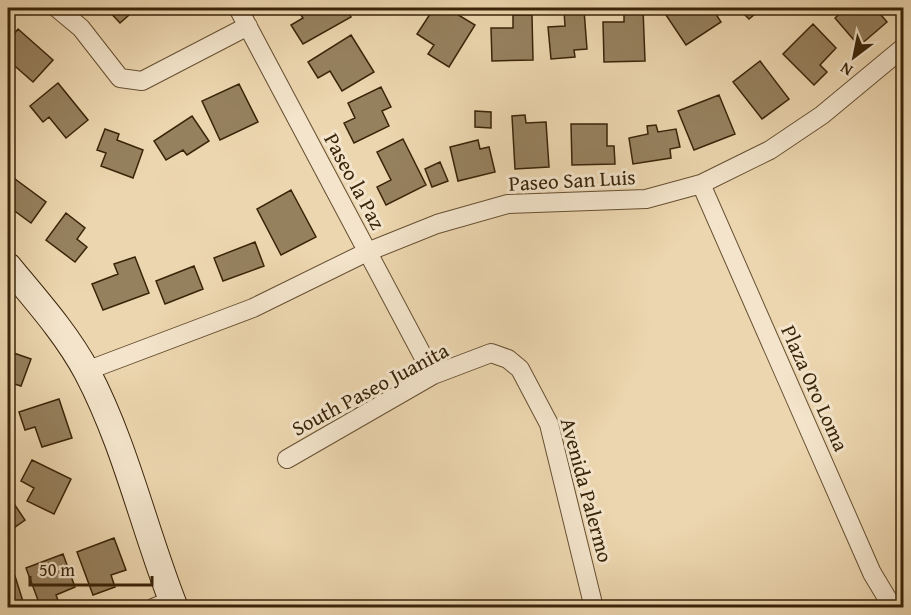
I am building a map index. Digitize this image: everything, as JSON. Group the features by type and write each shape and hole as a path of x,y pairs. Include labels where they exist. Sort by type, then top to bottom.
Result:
{"street":[{"path":"57,8 81,28 120,78 142,81 248,26"},
{"name":"Paseo la Paz","path":"238,8 433,375"},
{"name":"Paseo San Luis","path":"86,371 253,308 367,252 437,224 508,204 646,199 701,184 779,144 822,115 903,46"},
{"name":"Plaza Oro Loma","path":"701,184 872,573 893,608"},
{"path":"8,266 49,315 86,371 114,431 167,605"},
{"name":"South Paseo Juanita","path":"286,459 433,375 491,353 508,359"},
{"name":"Avenida Palermo","path":"508,359 520,369 549,424 594,608"}],"building":[{"path":"106,8 137,8 120,23"},
{"path":"296,8 346,8 351,17 303,44 291,25 303,18"},
{"path":"434,8 447,8 475,25 449,67 428,54 434,45 417,34"},
{"path":"671,8 712,8 721,22 686,45 664,12"},
{"path":"738,8 760,8 761,9 749,19"},
{"path":"846,8 875,8 887,22 859,46 835,18"},
{"path":"643,9 645,61 604,62 603,22 624,22 624,10"},
{"path":"584,10 587,49 574,50 575,57 551,59 548,27 565,26 564,11"},
{"path":"513,15 532,15 533,60 492,61 491,28 513,28"},
{"path":"813,24 836,48 820,65 827,72 814,85 783,54"},
{"path":"18,29 53,60 33,82 8,60 8,41"},
{"path":"351,35 374,72 342,91 330,71 318,78 308,62"},
{"path":"760,61 789,99 762,119 733,82"},
{"path":"58,83 88,120 66,138 49,117 43,122 30,106"},
{"path":"239,84 258,122 220,140 202,101"},
{"path":"381,87 391,107 382,111 389,126 354,143 344,123 355,118 348,103"},
{"path":"719,95 735,134 694,150 678,111"},
{"path":"475,111 491,112 491,128 475,127"},
{"path":"525,115 526,123 546,122 549,167 515,169 512,116"},
{"path":"192,116 209,141 187,155 183,150 166,160 154,141"},
{"path":"571,124 607,124 607,146 614,146 615,164 572,165"},
{"path":"656,125 658,132 676,129 680,147 670,149 671,158 633,164 629,138 648,134 647,126"},
{"path":"105,129 119,134 117,140 143,150 133,178 101,166 106,153 97,150"},
{"path":"403,139 426,185 386,205 377,187 391,180 377,152"},
{"path":"478,140 480,149 489,147 495,172 458,181 450,147"},
{"path":"440,162 448,181 432,187 425,169"},
{"path":"11,176 46,202 31,223 8,206 8,181"},
{"path":"291,190 316,237 281,255 257,209"},
{"path":"66,213 85,228 77,239 87,247 75,262 46,240"},
{"path":"255,242 264,266 223,281 214,258"},
{"path":"135,257 149,293 103,310 92,284 118,274 114,264"},
{"path":"194,266 203,289 165,304 156,281"},
{"path":"8,351 31,359 21,386 8,382"},
{"path":"59,399 72,438 42,447 35,427 25,430 19,412"},
{"path":"32,460 71,479 54,514 27,501 34,488 21,481"},
{"path":"8,495 25,520 8,532"},
{"path":"114,538 126,570 111,575 115,587 93,595 77,552"},
{"path":"63,554 75,587 56,595 61,608 41,608 26,568"},
{"path":"15,576 25,608 8,608 8,578"}]}
